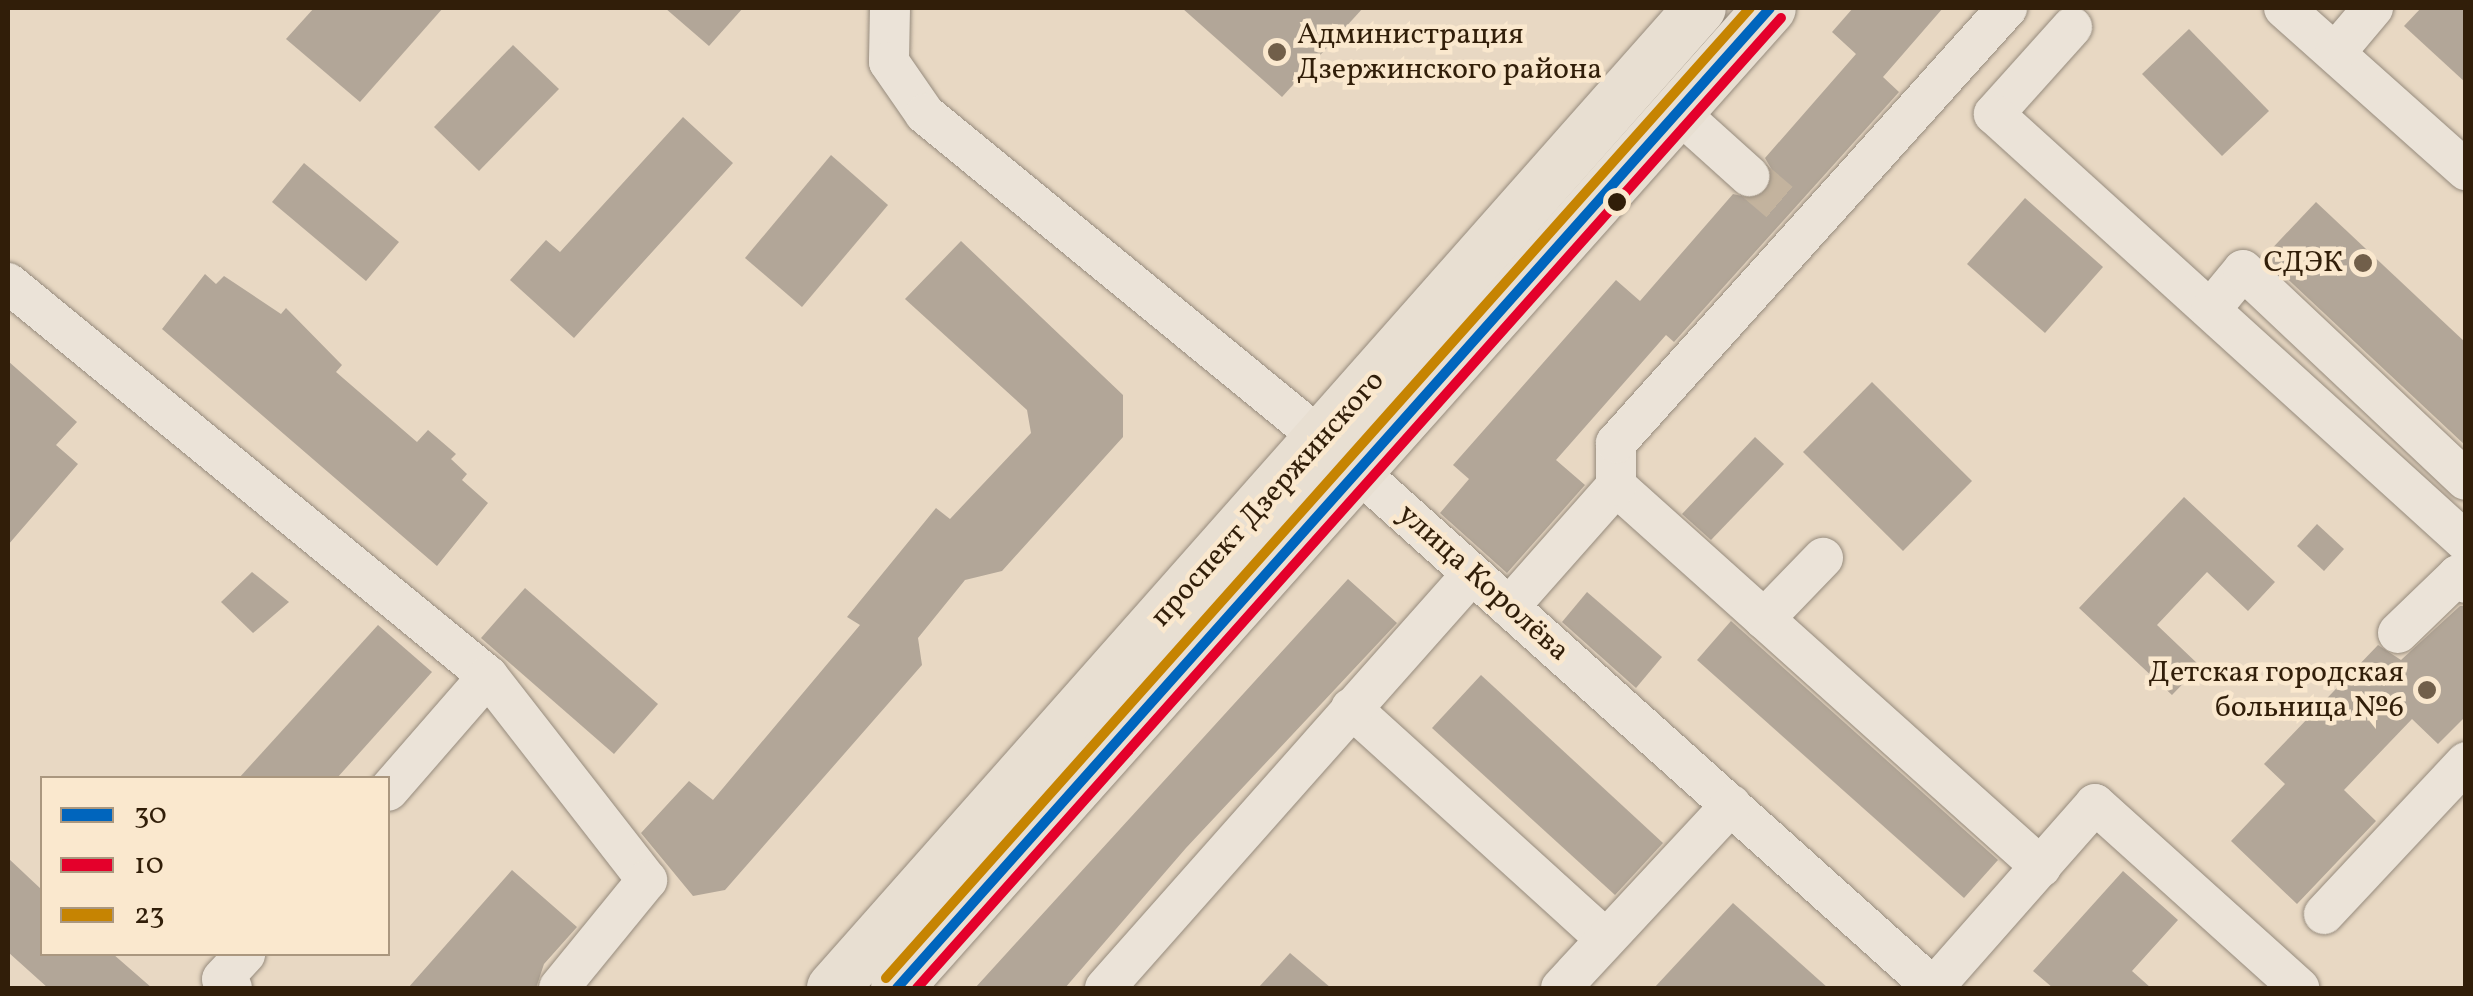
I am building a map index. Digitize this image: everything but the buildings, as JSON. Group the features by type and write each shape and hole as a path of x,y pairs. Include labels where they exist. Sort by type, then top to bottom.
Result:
{"main road":[{"name":"проспект Дзержинского","path":"896,988 1340,456 1700,8"},
{"name":"проспект Дзержинского","path":"833,988 1340,456 1678,112 1770,8"}],"street":[{"name":"улица Королёва","path":"890,8 889,62 926,114 1340,456 1933,988"},
{"path":"1509,608 1616,486 1616,444 1806,225 2007,8"},
{"path":"2284,8 2466,170"},
{"path":"2335,53 2372,8"},
{"path":"2071,14 1994,114 2466,542"},
{"path":"1678,112 1749,176"},
{"path":"2211,309 2243,270 2466,480"},
{"path":"8,282 488,676 647,880 559,988"},
{"path":"1616,486 2042,867"},
{"path":"1764,618 1823,558"},
{"path":"1105,988 1471,575"},
{"path":"2398,633 2458,575 2466,583"},
{"path":"390,788 488,676"},
{"path":"1352,708 1606,939"},
{"path":"2324,914 2466,762"},
{"path":"1933,988 2095,804 2299,988"},
{"path":"1561,988 1731,805"},
{"path":"232,988 222,980 243,956"}],"tunnel":[{"path":"1749,176 1803,222"}],"transit line":[{"name":"23","path":"886,978 1750,8"},
{"name":"30","path":"897,988 1770,8"},
{"name":"10","path":"917,988 1781,18"}],"place":[{"name":"Администрация Дзержинского района","path":"1277,52"},
{"name":"СДЭК","path":"2363,263"},
{"name":"Детская городская больница №6","path":"2427,690"}]}
